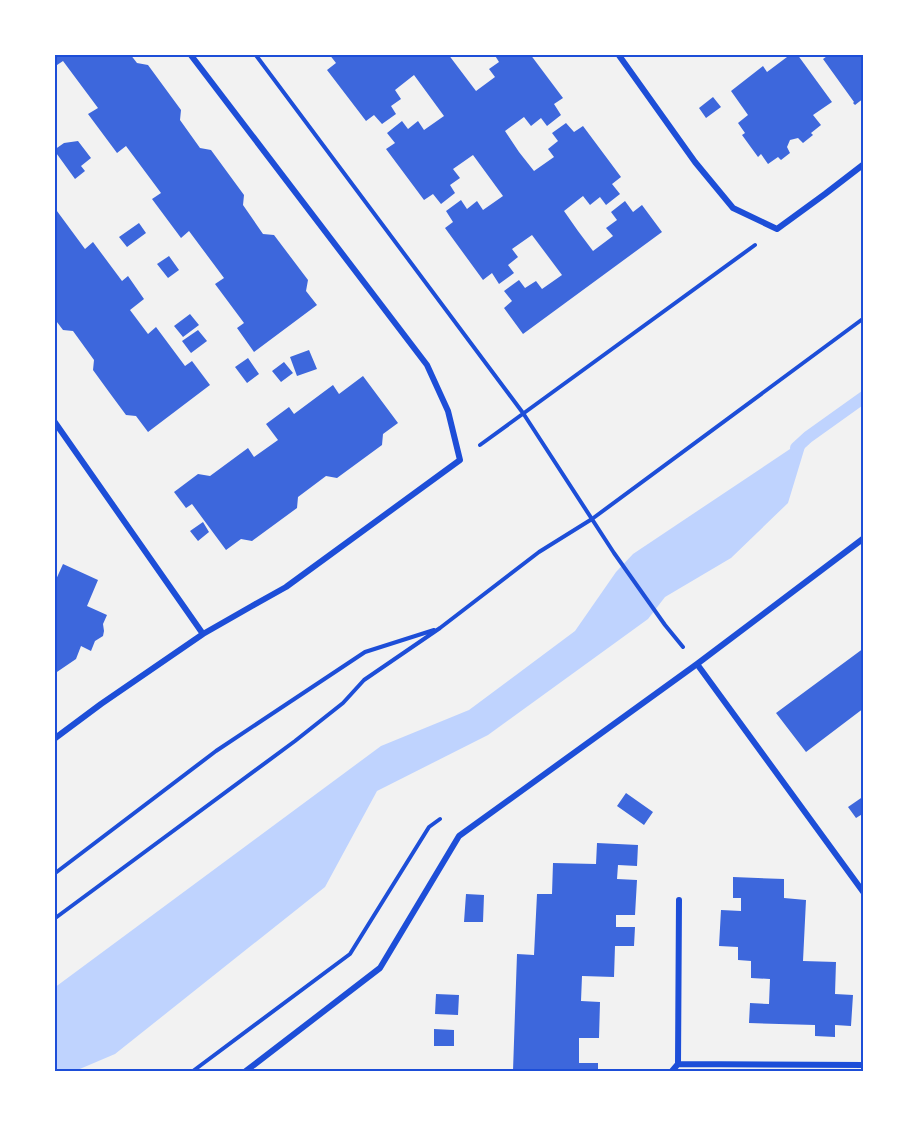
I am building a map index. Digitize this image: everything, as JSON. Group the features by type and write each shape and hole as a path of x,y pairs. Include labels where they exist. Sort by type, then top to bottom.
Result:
{"street":[{"path":"54,739 203,634 286,587 460,460 448,411 427,365 190,54"},
{"path":"618,54 695,162 734,208 777,229 864,164"},
{"path":"54,421 203,634"},
{"path":"246,1071 380,968 459,836 697,664 864,538"},
{"path":"697,664 861,883 864,893"},
{"path":"672,1071 678,1064 679,900"},
{"path":"678,1064 864,1065"}],"path":[{"path":"255,54 522,413 614,553 665,625"},
{"path":"460,460 777,229"},
{"path":"54,919 303,734 343,703 364,680 440,628 539,552 592,519 864,318"},
{"path":"54,874 216,751 365,652 440,628"}],"water":[{"path":"808,437 788,503 731,558 665,597 648,619 488,735 377,791 325,887 115,1054 75,1071 54,1071 54,988 381,746 469,710 575,631 616,572 633,554"}],"building":[{"path":"54,54 130,54 137,63 148,65 181,110 180,120 200,148 211,150 244,195 243,205 263,234 274,235 308,280 306,291 317,305 254,352 237,328 244,323 215,284 224,278 189,231 181,238 152,199 161,193 126,146 117,153 88,114 98,108 63,61 54,67"},
{"path":"329,54 448,54 476,91 495,77 489,69 499,62 494,54 530,54 563,98 554,104 561,115 547,126 541,118 531,126 524,117 505,131 519,152 534,171 554,157 548,149 558,141 552,133 566,123 574,132 583,126 621,177 612,184 620,194 606,205 600,197 590,205 583,196 564,211 578,231 593,251 613,236 606,228 617,220 611,212 625,201 633,212 642,205 662,232 523,334 504,308 512,301 504,291 519,280 525,288 536,281 542,289 562,275 532,235 512,249 518,257 508,265 514,273 499,284 492,273 483,280 445,228 453,222 446,211 461,200 467,209 477,201 483,210 503,196 473,155 453,169 460,178 450,185 455,193 441,204 433,194 424,200 386,149 395,143 387,133 402,121 408,129 418,121 424,130 444,116 414,75 395,90 401,99 391,106 396,114 382,124 374,115 366,121 327,70 336,63"},
{"path":"791,54 797,54 832,102 813,115 821,125 811,133 813,135 803,143 798,138 790,140 787,147 790,153 781,160 778,157 768,164 761,154 758,157 742,135 745,133 738,123 748,115 731,91 763,66 767,72"},
{"path":"830,54 864,54 864,98 855,105 823,59"},
{"path":"713,97 721,107 706,118 699,108"},
{"path":"78,141 91,158 81,166 85,171 75,179 54,150 64,143"},
{"path":"54,207 85,249 93,242 122,281 128,276 144,299 130,310 148,334 156,327 185,366 192,361 210,385 148,432 136,416 126,415 93,370 94,360 73,331 63,330 54,318"},
{"path":"139,223 146,233 127,247 119,237"},
{"path":"169,256 179,270 168,278 157,264"},
{"path":"190,314 199,325 183,337 174,326"},
{"path":"198,330 207,341 191,353 182,341"},
{"path":"309,350 317,369 297,376 290,357"},
{"path":"248,358 259,374 247,383 235,367"},
{"path":"284,362 293,373 281,382 272,371"},
{"path":"363,376 398,423 383,434 382,445 337,478 326,476 298,497 297,508 252,541 241,539 226,550 192,504 186,508 174,492 198,474 210,476 248,448 254,457 278,440 266,424 289,407 294,414 333,385 339,394"},
{"path":"203,522 209,532 198,541 190,531"},
{"path":"63,564 98,580 87,606 107,615 103,624 103,636 95,641 91,651 81,646 76,659 54,674 54,584"},
{"path":"864,648 864,708 806,752 776,713"},
{"path":"626,793 653,812 644,825 617,806"},
{"path":"864,796 864,813 856,818 848,807"},
{"path":"597,843 638,845 637,866 618,865 617,879 637,880 635,915 616,915 616,927 635,927 634,946 615,946 614,977 582,976 581,1001 600,1002 599,1038 579,1038 579,1063 598,1063 598,1071 513,1071 517,954 534,955 537,894 552,894 553,863 596,864"},
{"path":"733,877 784,879 784,898 806,900 803,961 836,962 835,994 853,995 851,1026 835,1025 835,1037 815,1036 815,1025 749,1023 750,1003 769,1004 770,979 751,978 751,961 738,960 738,947 719,946 721,910 741,911 741,898 733,898"},
{"path":"466,894 484,895 483,922 464,922"},
{"path":"436,994 459,995 458,1015 435,1014"},
{"path":"434,1029 454,1030 454,1046 434,1046"}],"waterway":[{"path":"796,448 864,397"}]}
